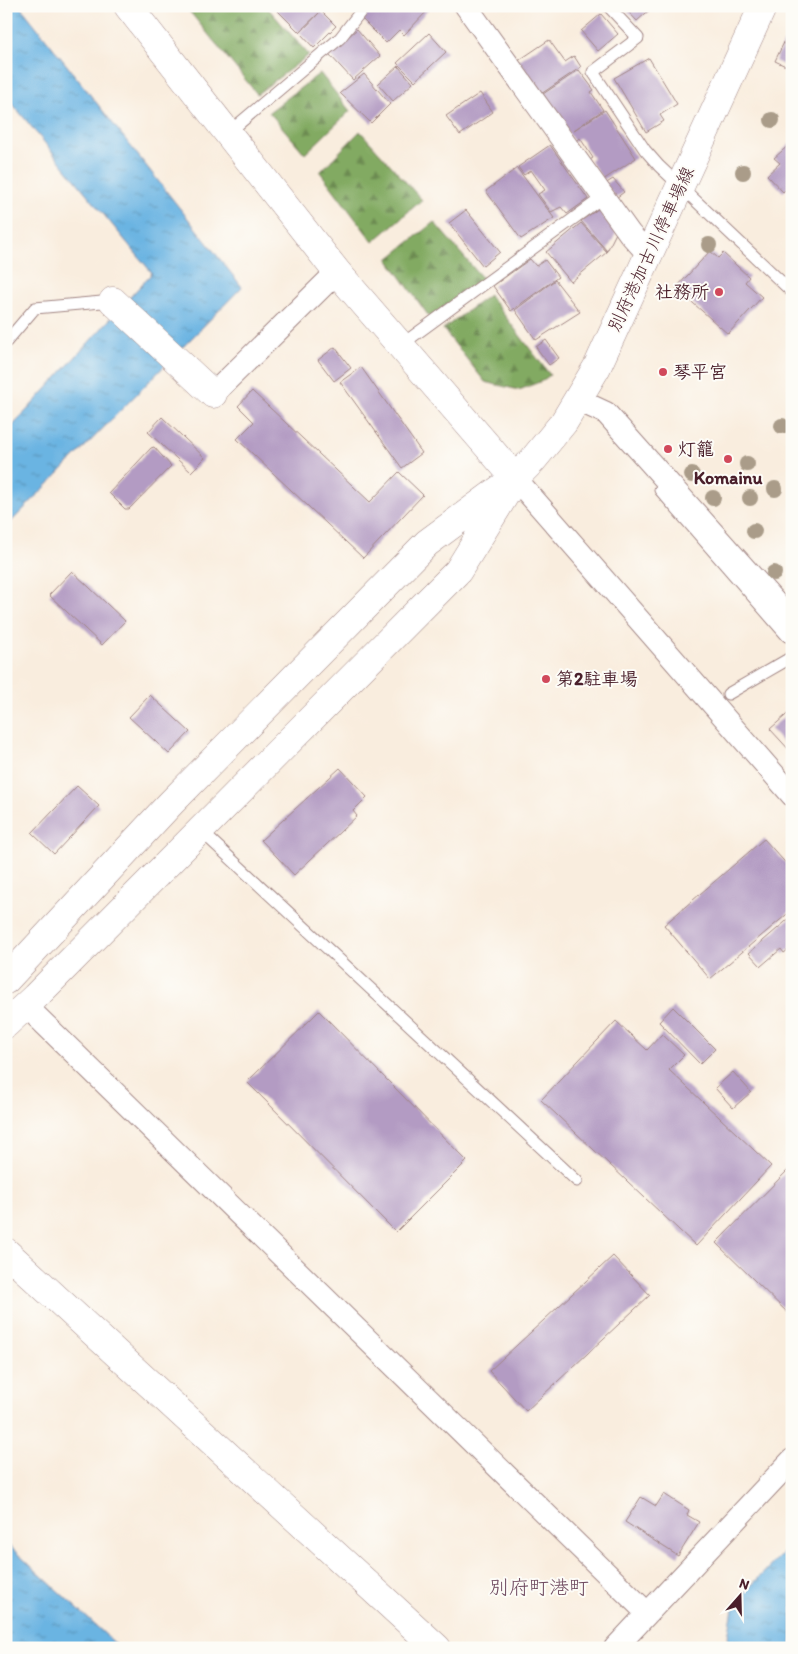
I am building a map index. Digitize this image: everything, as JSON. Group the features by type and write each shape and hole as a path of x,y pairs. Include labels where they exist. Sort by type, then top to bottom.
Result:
{"street":[{"path":"128,6 337,272 792,795"},
{"path":"466,6 630,234 649,255"},
{"name":"別府港加古川停車場線","path":"515,478 532,461 564,422 597,367 763,6"},
{"path":"112,301 213,394 337,272"},
{"path":"578,400 606,413 791,626"},
{"path":"6,980 170,804 427,543 515,478"},
{"path":"6,1024 458,570 515,478"},
{"path":"170,804 200,830"},
{"path":"26,1006 647,1613"},
{"path":"6,1252 437,1648"},
{"path":"615,1648 792,1460"}],"lane":[{"path":"228,133 340,38 365,6"},
{"path":"608,6 638,38 593,72 645,150 659,166 792,292"},
{"path":"400,346 603,197"},
{"path":"6,342 35,308 112,301"},
{"path":"601,423 787,636 791,626"},
{"path":"728,694 792,657"},
{"path":"200,830 577,1181"}],"green space":[{"path":"185,6 266,6 309,55 257,94"},
{"path":"320,73 350,111 305,154 269,112"},
{"path":"360,131 422,200 373,242 320,172"},
{"path":"434,222 483,279 430,318 388,259"},
{"path":"489,295 550,375 542,381 519,390 485,382 443,329"}],"water":[{"path":"6,6 20,6 242,287 6,527 6,433 152,273 6,96"},
{"path":"6,1543 120,1648 6,1648"},
{"path":"792,1544 792,1648 726,1648 734,1603"}],"building":[{"path":"276,6 316,6 321,11 299,32 275,8"},
{"path":"374,6 432,6 404,35 399,30 386,43 362,19"},
{"path":"623,6 654,6 637,21"},
{"path":"321,11 336,26 314,48 300,33"},
{"path":"601,14 618,34 598,51 581,31"},
{"path":"357,29 380,56 353,80 329,54"},
{"path":"429,33 446,52 415,81 397,63"},
{"path":"788,34 792,36 792,69 775,61"},
{"path":"549,40 565,62 574,56 581,67 541,94 518,61"},
{"path":"649,58 677,104 660,115 664,121 646,132 614,78"},
{"path":"398,66 413,83 393,101 378,84"},
{"path":"579,70 594,90 591,92 603,110 574,130 605,110 636,158 603,180 590,160 593,158 580,138 574,142 543,94"},
{"path":"364,74 390,104 371,123 340,93"},
{"path":"480,93 493,112 460,135 446,116"},
{"path":"790,144 792,146 792,184 783,192 767,175 780,163 774,158"},
{"path":"550,145 588,199 567,214 561,207 551,212 538,194 545,190 531,170 524,175 518,167"},
{"path":"517,168 554,218 521,239 486,191"},
{"path":"613,179 624,192 616,198 605,184"},
{"path":"598,209 616,233 607,251 581,221"},
{"path":"466,210 500,252 483,266 449,223"},
{"path":"581,223 607,252 571,282 546,252"},
{"name":"社務所","path":"710,251 718,258 723,253 749,277 745,282 762,297 728,334 676,288"},
{"path":"530,259 536,266 545,260 558,277 511,311 493,286"},
{"path":"555,280 580,312 536,340 515,310"},
{"path":"546,340 559,358 549,365 536,347"},
{"path":"335,347 351,368 334,381 318,360"},
{"path":"361,367 422,453 402,468 340,382"},
{"path":"252,391 370,502 399,472 423,495 363,558 237,439 254,422 238,406"},
{"path":"162,417 205,458 191,472 148,432"},
{"path":"154,447 171,466 129,509 125,509 109,493"},
{"path":"72,571 125,621 102,645 49,595"},
{"path":"150,695 190,732 169,754 129,717"},
{"path":"792,710 792,753 770,729"},
{"path":"340,768 367,797 353,811 357,816 294,875 261,840"},
{"path":"77,786 99,806 54,854 32,833"},
{"path":"764,839 792,870 792,910 710,979 664,925"},
{"path":"792,916 792,947 784,953 781,949 761,966 749,953"},
{"path":"673,1007 715,1049 700,1064 659,1022"},
{"path":"319,1011 467,1161 396,1232 247,1082"},
{"path":"616,1021 647,1050 662,1034 684,1055 669,1070 771,1166 696,1246 541,1100"},
{"path":"733,1072 751,1092 733,1108 715,1088"},
{"path":"792,1166 792,1317 716,1243"},
{"path":"613,1256 650,1295 526,1411 489,1371"},
{"path":"664,1494 689,1510 687,1515 699,1522 678,1556 625,1522 641,1497 656,1506"}],"place":[{"name":"社務所","path":"719,292"},
{"name":"琴平宮","path":"663,372"},
{"name":"灯籠","path":"668,449"},
{"name":"Komainu","path":"728,459"},
{"name":"第2駐車場","path":"546,679"}],"district":[{"name":"別府町港町","path":"539,1587"}]}
